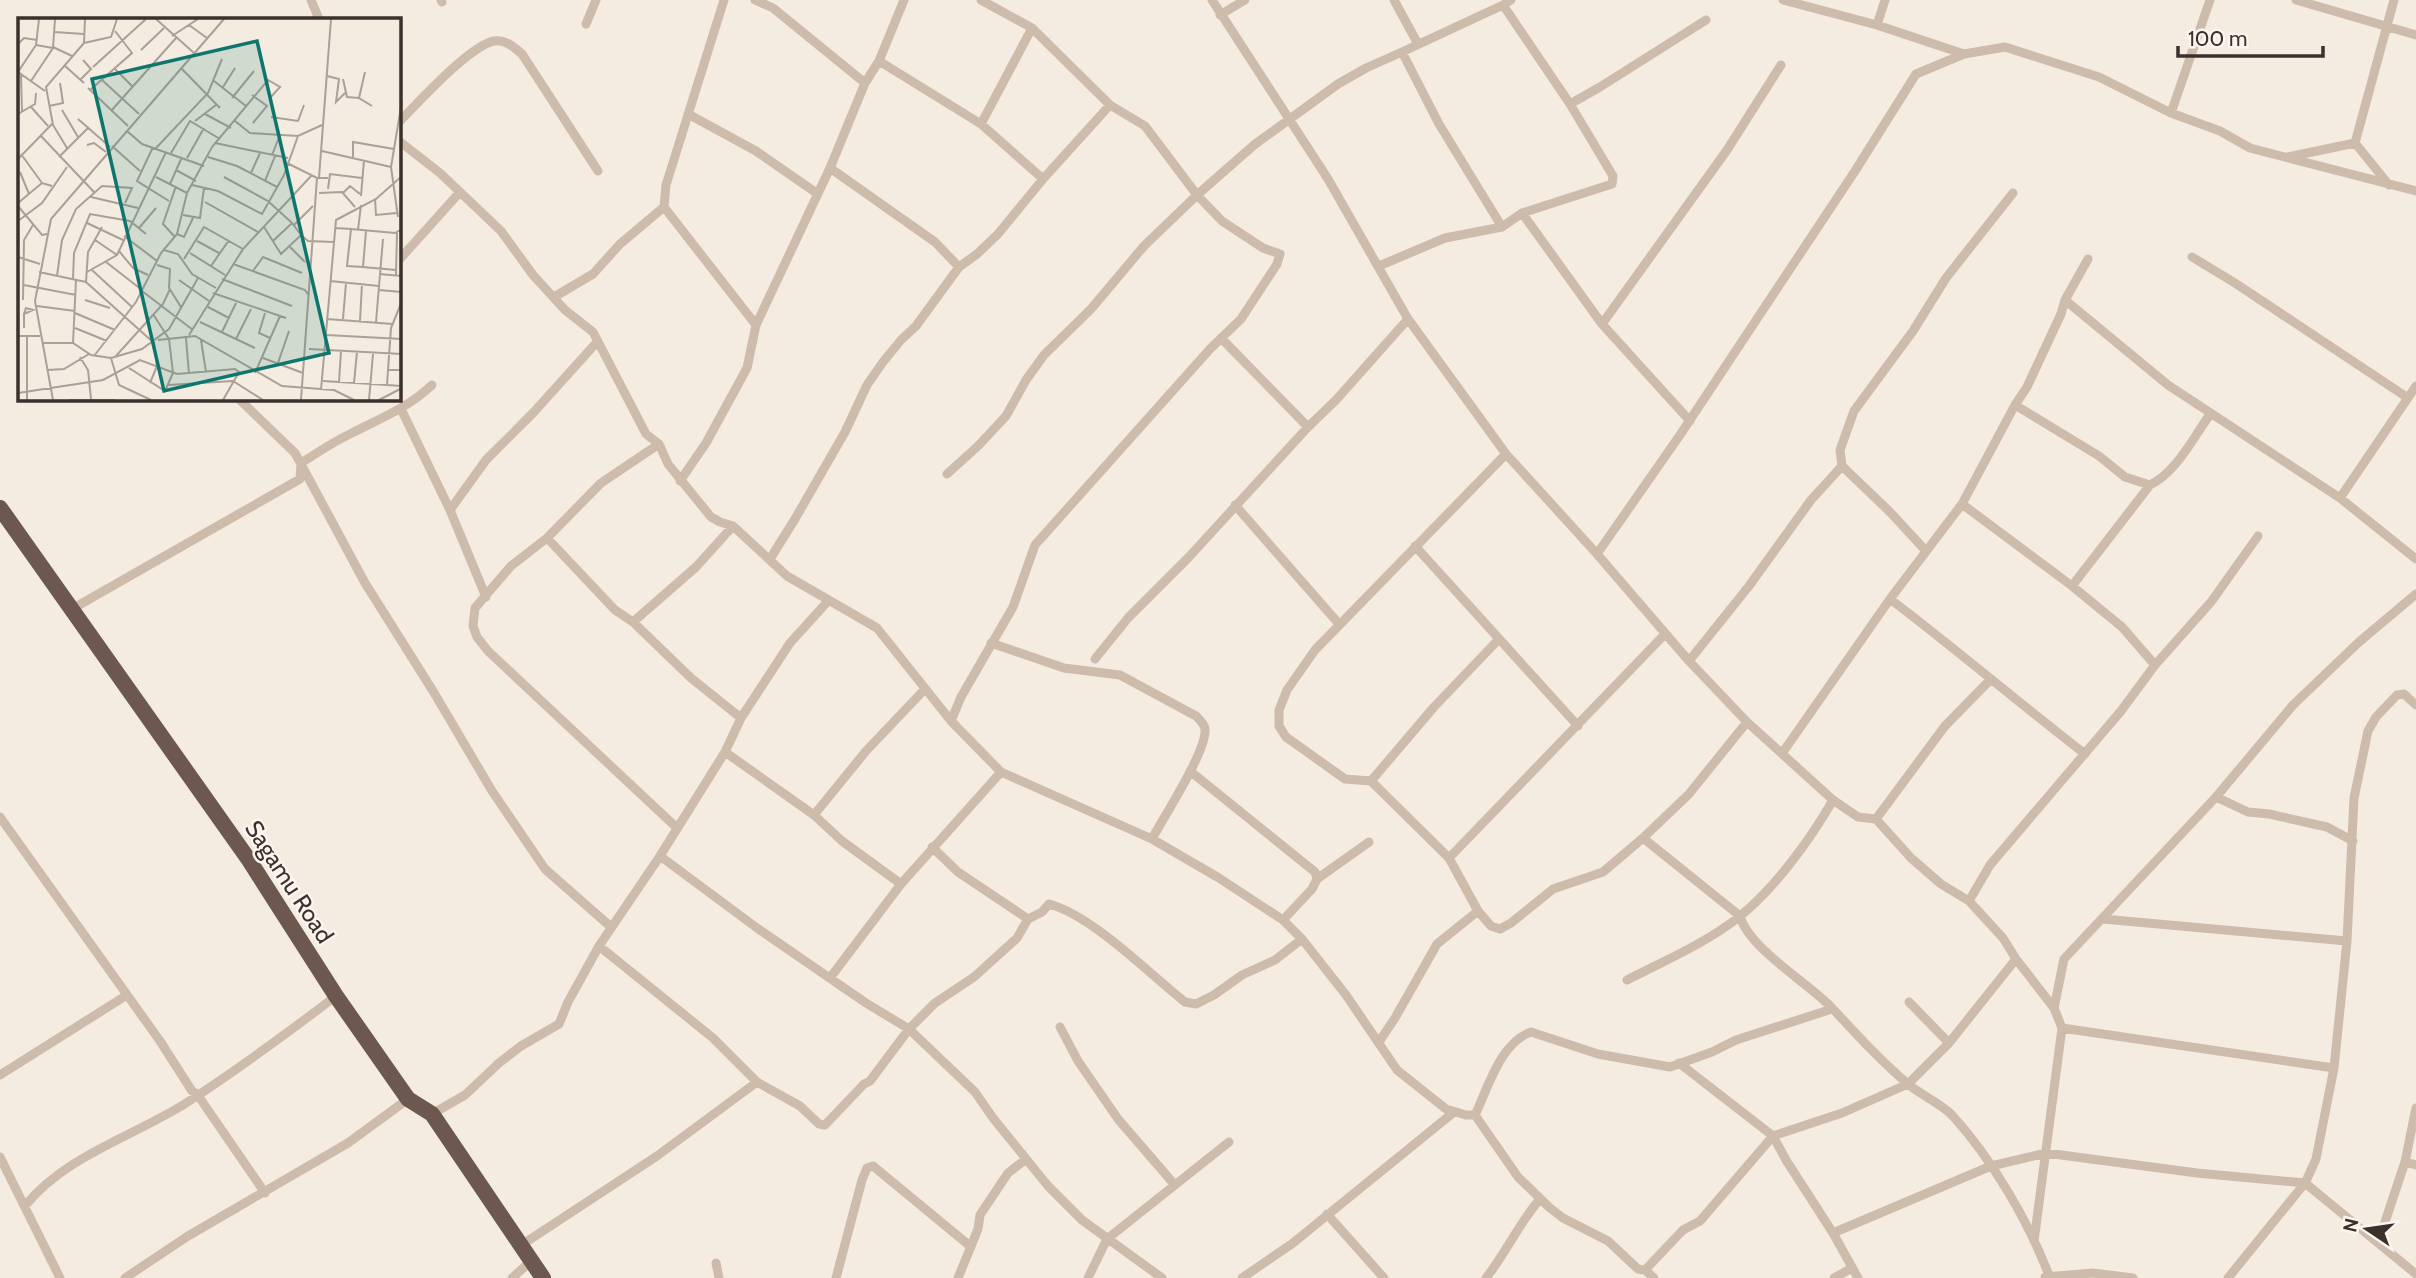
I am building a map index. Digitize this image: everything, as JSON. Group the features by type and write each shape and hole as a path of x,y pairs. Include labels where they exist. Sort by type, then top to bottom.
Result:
{"highway":[{"name":"Sagamu Road","path":"0,508 249,859 336,996 408,1099 432,1114 542,1278"}],"street":[{"path":"311,0 319,18"},
{"path":"586,24 596,0"},
{"path":"724,0 666,185 664,208 756,325"},
{"path":"755,0 773,8 865,83"},
{"path":"680,481 706,443 747,368 756,325 831,168 865,83 879,61 904,0"},
{"path":"951,721 961,697 1013,607 1035,545 1241,319 1277,264 1280,254 1263,248 1222,222 1197,195 1145,127 1110,105 1032,28 981,0"},
{"path":"1212,0 1328,179 1408,319 1506,454 1689,661 1747,722 1833,800 1857,817 1876,819 1911,858 1941,884 1969,901 2003,938 2016,960 2054,1009 2062,1028 2034,1241"},
{"path":"1220,15 1245,0"},
{"path":"1394,0 1418,44"},
{"path":"1783,0 1877,25 1965,54"},
{"path":"1877,25 1885,0"},
{"path":"2171,113 2210,0"},
{"path":"2296,0 2416,35"},
{"path":"2355,143 2385,25 2394,0"},
{"path":"947,474 1006,416 1044,355 1091,309 1144,246 1232,163 1338,84 1366,68 1507,3 1613,176 1612,184 1522,213 1502,227 1446,238 1379,266"},
{"path":"1570,104 1706,20"},
{"path":"981,124 1032,28"},
{"path":"401,120 477,48 495,40 511,44 522,54 598,171"},
{"path":"1597,554 1689,421 1916,74 1965,54 2005,47 2099,77 2171,113 2220,131 2250,148 2416,191"},
{"path":"1402,52 1439,124 1502,227"},
{"path":"879,61 981,124 1043,179"},
{"path":"1601,324 1727,150 1781,65"},
{"path":"770,559 845,432 867,386 901,340 916,326 958,267 977,254 998,233 1110,105"},
{"path":"688,114 756,151 818,194"},
{"path":"401,143 440,173 501,231 533,275 565,310 593,332 646,434 659,443 668,464 711,517 720,523 733,526 786,576 877,628 951,721 1001,772 1152,839 1283,920 1303,939 1397,1070 1446,1109 1475,1115"},
{"path":"2287,158 2355,143"},
{"path":"2355,143 2389,185"},
{"path":"831,168 934,242 958,267"},
{"path":"401,258 460,192"},
{"path":"1926,551 1890,512 1842,467 1840,450 1854,411 1913,331 1947,278 2013,193"},
{"path":"554,297 593,274 620,244 664,208"},
{"path":"1522,213 1601,324 1689,421"},
{"path":"2192,257 2408,398"},
{"path":"1783,752 1890,599 1962,504 2027,387 2058,321 2064,300 2088,259"},
{"path":"2064,300 2168,385 2340,498 2416,559"},
{"path":"1096,659 1128,618 1336,400 1408,319"},
{"path":"1221,338 1308,427"},
{"path":"450,510 486,460 597,342"},
{"path":"302,463 346,435 401,409 432,385"},
{"path":"2340,498 2416,386"},
{"path":"241,401 302,463 365,583 545,869 611,927"},
{"path":"2015,405 2099,456 2125,477 2150,485"},
{"path":"401,409 450,510 486,597"},
{"path":"2072,586 2150,485 2178,460 2211,413"},
{"path":"659,443 601,483 547,538 511,566 475,608 473,626 482,644 677,828"},
{"path":"1506,454 1315,650 1287,690 1279,710 1279,726 1286,737 1345,779 1371,781 1449,858 1478,911 1491,926 1500,929 1553,889 1602,872 1643,838 1689,794 1747,722"},
{"path":"72,609 300,479 302,463"},
{"path":"1689,661 1749,586 1811,500 1842,467"},
{"path":"1962,504 2122,627 2155,665"},
{"path":"1234,505 1339,624"},
{"path":"633,622 695,567 733,526"},
{"path":"1969,901 1990,864 2122,711 2155,665 2211,602 2258,536"},
{"path":"547,538 615,610 633,622 691,677 741,718"},
{"path":"1415,546 1578,726"},
{"path":"2054,1009 2064,959 2216,797 2294,705 2360,642 2416,594"},
{"path":"1890,599 2085,754"},
{"path":"432,1114 465,1095 521,1046 559,1024 599,946 660,856 725,752 741,718 790,643 829,600"},
{"path":"1449,858 1665,634"},
{"path":"1371,781 1434,706 1499,639"},
{"path":"991,643 1064,668 1120,675 1196,716 1204,724 1205,733 1190,771 1152,839"},
{"path":"1876,819 1945,726 1990,680"},
{"path":"814,815 866,751 925,689"},
{"path":"2228,1278 2305,1183 2316,1159 2334,1068 2347,942 2354,798 2368,731 2376,717 2397,695 2403,694 2416,705"},
{"path":"725,752 814,815 842,841 901,884"},
{"path":"1190,771 1315,872 1317,879"},
{"path":"830,978 901,884 1001,772"},
{"path":"2216,797 2248,812 2327,827 2353,841"},
{"path":"1627,981 1708,937 1740,916 1797,855 1833,800"},
{"path":"0,817 265,1193"},
{"path":"1643,838 1740,916 1743,927 1761,947 1832,1009 1846,1026 1908,1084 1950,1112 1992,1166 2034,1241 2048,1277 2093,1273 2133,1278"},
{"path":"1283,920 1312,889 1317,879 1369,842"},
{"path":"932,847 958,872 1028,919"},
{"path":"660,856 830,978 909,1029 975,1091 993,1118 1048,1186 1082,1220 1162,1278"},
{"path":"599,946 713,1038 757,1082 800,1106 819,1124 825,1125 870,1081 909,1029 935,1003 974,977 1017,938 1028,919 1042,912 1049,904 1069,911 1099,930 1185,1002 1196,1004 1242,975 1275,960 1303,939"},
{"path":"1378,1042 1395,1018 1437,944 1478,911"},
{"path":"2103,919 2347,942"},
{"path":"1629,1278 1683,1230 1700,1222 1773,1136 1842,1113 1908,1084 1948,1043 2016,960"},
{"path":"0,1075 127,995"},
{"path":"25,1206 36,1193 72,1166 197,1094 260,1054 336,996"},
{"path":"1909,1002 1948,1043"},
{"path":"1475,1115 1502,1057 1521,1035 1531,1032 1598,1054 1670,1067 1736,1040 1832,1009"},
{"path":"1060,1027 1078,1061 1118,1119 1174,1184"},
{"path":"2062,1028 2334,1068"},
{"path":"1679,1063 1773,1136 1858,1278"},
{"path":"519,1246 657,1156 757,1082"},
{"path":"125,1278 188,1236 348,1143 408,1099"},
{"path":"2378,1243 2405,1162 2416,1108"},
{"path":"1242,1278 1293,1243 1454,1112"},
{"path":"1475,1115 1518,1177 1540,1199 1563,1218 1608,1241 1654,1278"},
{"path":"1088,1278 1107,1239 1229,1142"},
{"path":"1833,1233 1992,1166 2046,1153 2197,1173 2305,1183 2415,1276"},
{"path":"0,1157 60,1278"},
{"path":"958,1278 978,1229 979,1215 1008,1173 1026,1159"},
{"path":"2405,1162 2416,1165"},
{"path":"836,1278 862,1180 866,1168 873,1166 970,1247"},
{"path":"1486,1278 1502,1258 1524,1217 1540,1199"},
{"path":"1327,1214 1384,1278"},
{"path":"512,1278 531,1261"},
{"path":"716,1263 719,1278"},
{"path":"1834,1278 1852,1268"}]}
